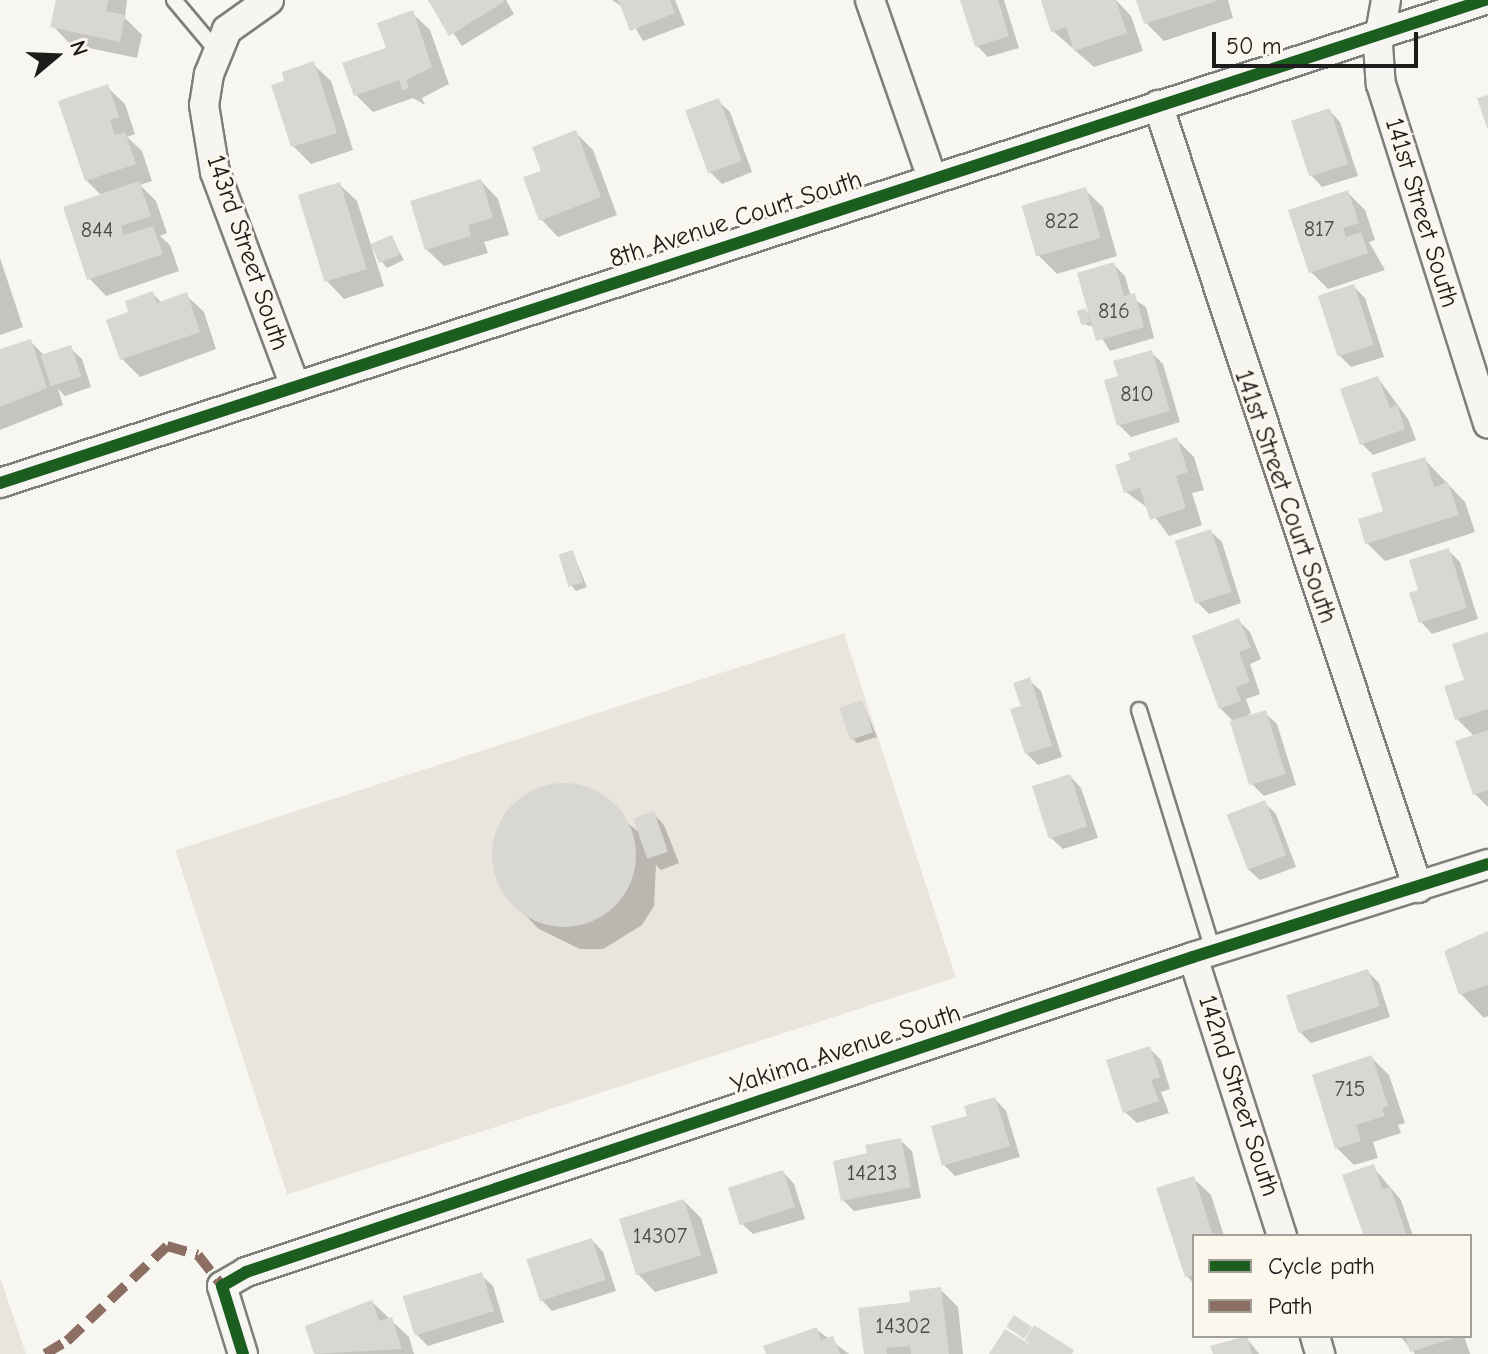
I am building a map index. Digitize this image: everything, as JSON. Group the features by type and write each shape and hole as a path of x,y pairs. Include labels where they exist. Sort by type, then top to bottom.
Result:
{"street":[{"name":"143rd Street South","path":"269,0 227,30 216,50 204,105 207,136 250,275 295,386"},
{"path":"870,0 932,178"},
{"name":"141st Street South","path":"1386,0 1381,84 1488,424"},
{"name":"8th Avenue Court South","path":"0,483 1382,29 1485,0"},
{"name":"141st Street Court South","path":"1158,105 1418,888"},
{"name":"Yakima Avenue South","path":"243,1354 222,1286 261,1267 1203,954 1488,864"},
{"name":"142nd Street South","path":"1203,954 1281,1234"}],"lane":[{"path":"174,0 216,50"},
{"path":"1139,710 1203,954"}],"shaded area":[{"path":"844,633 956,977 287,1195 175,850"},
{"path":"0,1277 26,1354 0,1354"}],"building":[{"path":"56,0 108,0 106,11 125,15 120,42 50,27"},
{"path":"428,0 503,0 504,2 449,36"},
{"path":"618,0 670,0 675,13 630,31"},
{"path":"960,0 998,0 1009,36 975,47"},
{"path":"1041,0 1116,0 1127,33 1074,51 1066,27 1051,32"},
{"path":"1136,0 1217,0 1217,1 1144,24"},
{"path":"413,10 432,67 406,80 409,88 402,90 399,80 354,96 342,63 386,48 377,23"},
{"path":"314,61 337,133 291,147 271,85 284,81 282,72"},
{"path":"108,84 119,117 110,120 115,135 125,132 136,164 85,181 58,101"},
{"path":"1488,95 1488,128 1487,128 1477,98"},
{"path":"719,98 742,161 708,173 685,110"},
{"path":"1330,108 1348,164 1309,177 1291,121"},
{"path":"576,130 601,197 539,221 523,177 541,171 532,147"},
{"path":"481,179 493,218 468,225 471,236 425,250 410,201"},
{"path":"139,181 151,216 121,226 124,235 153,226 163,254 87,280 63,207"},
{"path":"340,182 367,269 325,282 298,195"},
{"path":"1086,187 1101,238 1036,256 1022,205"},
{"path":"1348,190 1359,223 1343,228 1346,237 1361,232 1368,253 1309,273 1288,210"},
{"path":"392,235 400,254 379,263 371,244"},
{"path":"1114,262 1124,296 1135,293 1144,327 1096,341 1077,273"},
{"path":"1354,284 1374,345 1338,357 1318,296"},
{"path":"153,291 157,303 187,292 200,332 120,360 106,320 128,312 125,301"},
{"path":"1085,308 1090,322 1082,325 1077,311"},
{"path":"31,339 47,388 0,407 0,349"},
{"path":"71,345 81,376 51,386 41,355"},
{"path":"1152,350 1170,411 1117,426 1104,380 1118,376 1113,361"},
{"path":"1378,376 1390,408 1397,405 1405,429 1360,445 1340,389"},
{"path":"1177,437 1188,472 1176,476 1186,508 1150,520 1140,488 1124,493 1115,465 1130,460 1128,453"},
{"path":"1425,457 1434,487 1448,482 1459,515 1365,544 1358,519 1383,511 1371,473"},
{"path":"1211,529 1231,592 1195,604 1175,541"},
{"path":"1449,548 1467,608 1419,623 1409,593 1418,590 1409,560"},
{"path":"573,550 583,583 569,587 559,554"},
{"path":"1239,618 1251,648 1239,652 1250,682 1236,687 1241,701 1219,709 1192,636"},
{"path":"1488,632 1488,709 1455,720 1444,686 1464,680 1452,644"},
{"path":"1030,677 1052,746 1025,754 1010,709 1021,706 1013,683"},
{"path":"862,700 873,732 850,740 839,708"},
{"path":"1266,710 1286,774 1249,785 1230,721"},
{"path":"1488,730 1488,790 1473,795 1455,741"},
{"path":"1070,774 1087,826 1049,839 1032,786"},
{"path":"564,783 591,789 615,804 630,828 636,855 630,882 615,906 591,921 564,927 537,921 513,906 498,882 492,855 498,828 513,804 537,789"},
{"path":"1265,800 1286,855 1248,870 1227,815"},
{"path":"654,811 668,852 647,859 633,818"},
{"path":"1488,931 1488,985 1459,995 1444,951"},
{"path":"1368,969 1380,1006 1298,1033 1286,996"},
{"path":"1150,1046 1160,1077 1151,1080 1159,1101 1123,1113 1106,1060"},
{"path":"1372,1055 1388,1106 1382,1108 1385,1116 1356,1125 1361,1141 1335,1149 1312,1075"},
{"path":"995,1097 1010,1146 942,1166 931,1126 967,1116 964,1106"},
{"path":"901,1138 911,1187 841,1201 833,1161 867,1153 865,1145"},
{"path":"1374,1164 1382,1189 1390,1187 1406,1234 1363,1234 1342,1175"},
{"path":"783,1170 795,1207 740,1225 728,1188"},
{"path":"1194,1176 1212,1234 1192,1234 1192,1275 1185,1277 1156,1188"},
{"path":"684,1199 701,1255 636,1275 619,1219"},
{"path":"592,1238 606,1280 540,1301 526,1259"},
{"path":"482,1272 494,1311 415,1335 403,1296"},
{"path":"941,1287 949,1354 911,1354 910,1346 886,1348 887,1354 864,1354 858,1308 910,1302 909,1291"},
{"path":"372,1300 379,1321 392,1317 402,1349 314,1354 305,1326"},
{"path":"1014,1315 1032,1327 1024,1339 1006,1327"},
{"path":"1034,1325 1074,1350 1072,1354 989,1354 1005,1329 1031,1345 1025,1340"},
{"path":"817,1327 821,1340 833,1336 840,1354 766,1354 763,1346"},
{"path":"1248,1338 1252,1354 1213,1354 1210,1346"},
{"path":"1406,1338 1455,1338 1410,1352"}],"marked path":[{"path":"45,1354 67,1341 167,1246 198,1255 222,1286"}],"cycle path":[{"path":"0,483 1485,0"},
{"path":"243,1354 222,1286 246,1272 1193,957 1488,864"}]}
